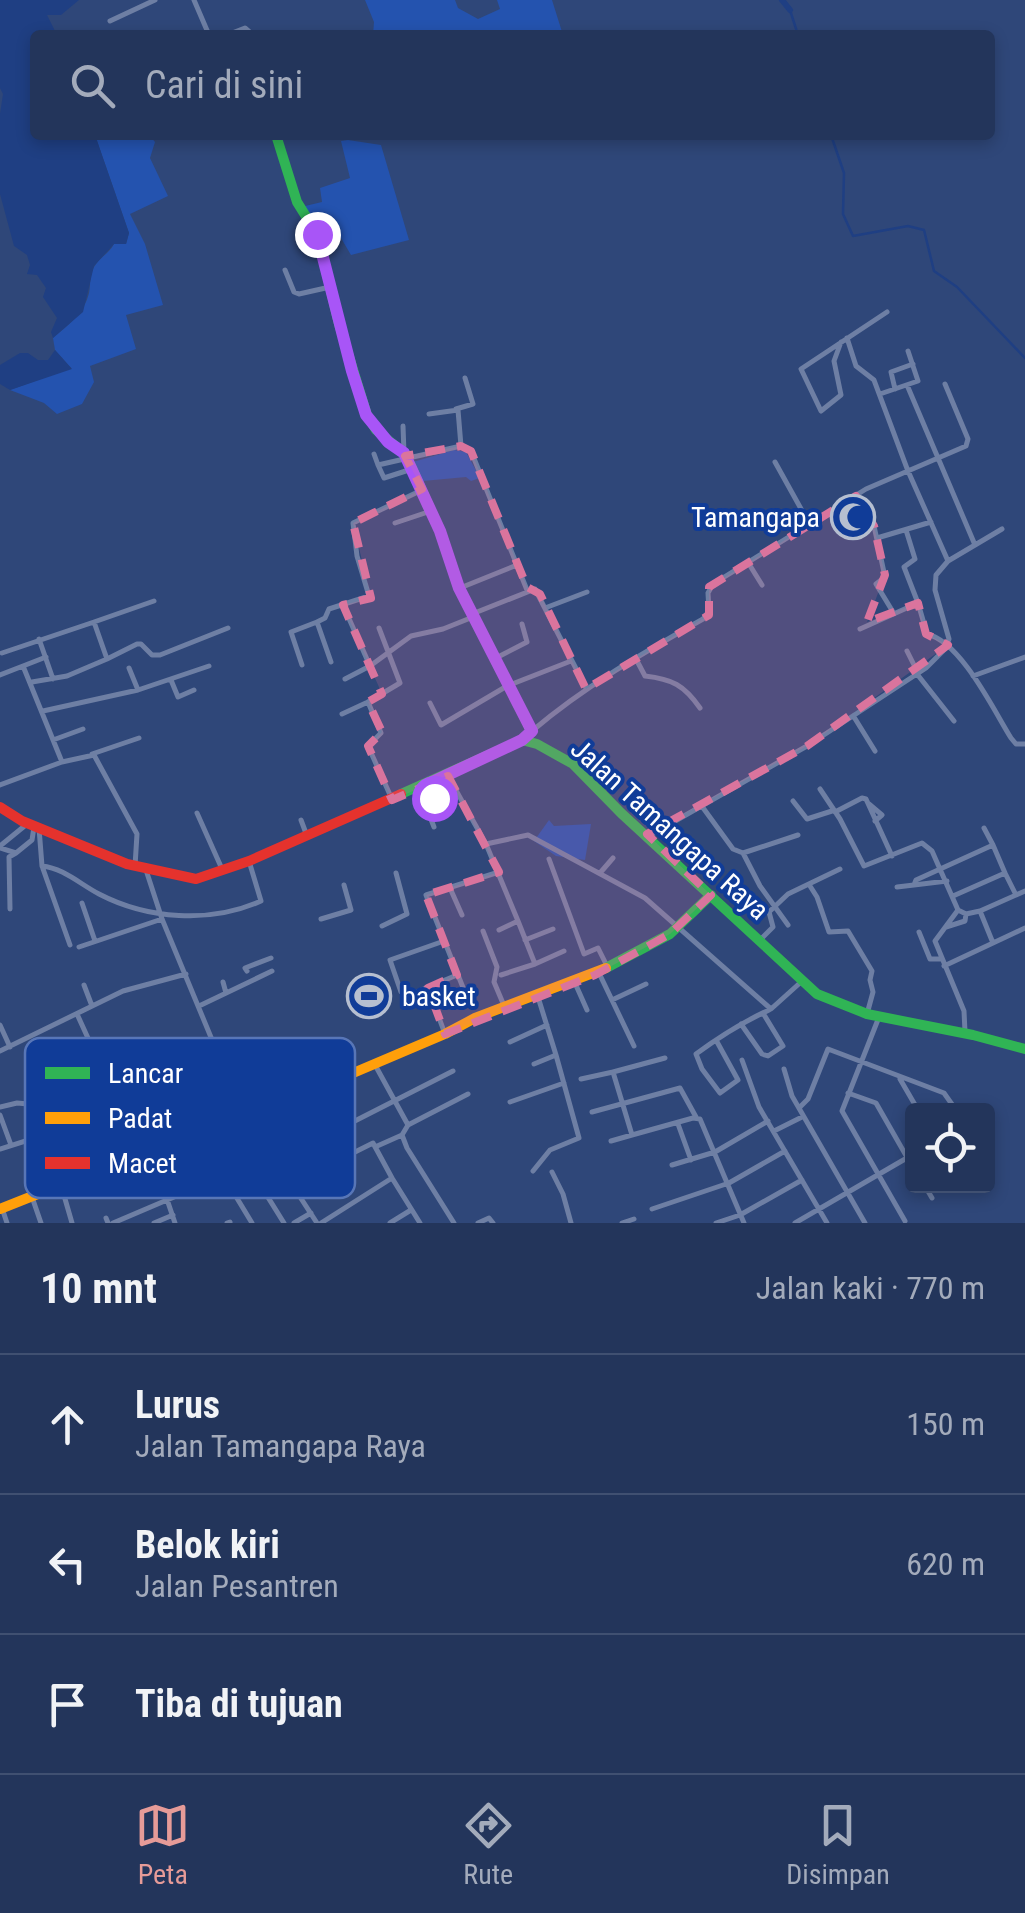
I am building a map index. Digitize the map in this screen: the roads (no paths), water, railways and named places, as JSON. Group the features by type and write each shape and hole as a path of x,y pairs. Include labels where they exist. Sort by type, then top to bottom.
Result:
{"street":[{"path":"110,22 155,0"},
{"path":"194,0 206,30"},
{"path":"278,140 297,202 317,234 366,415 388,442 405,455"},
{"path":"285,270 294,292 299,294 330,287"},
{"path":"844,340 834,361 841,395 821,411 801,369 844,340 888,312"},
{"path":"844,340 856,366 874,380 948,561"},
{"path":"880,394 919,378 908,350"},
{"path":"895,389 891,372 913,364"},
{"path":"429,414 474,404 464,378"},
{"path":"0,807 33,826 140,868 196,879 248,862 448,776 522,740 617,666 703,619 709,612 709,588 883,480 936,460 968,442 945,384"},
{"path":"908,385 936,460 975,545"},
{"path":"456,409 461,446"},
{"path":"404,426 405,455 431,510 459,588 532,731"},
{"path":"378,465 405,455 461,446 472,451 527,590"},
{"path":"374,454 384,478 412,469"},
{"path":"775,462 810,525"},
{"path":"302,665 291,632 325,618 328,611 369,596 357,556 354,523 422,490"},
{"path":"856,496 874,526 885,577 876,584 892,612"},
{"path":"396,522 431,510"},
{"path":"877,538 932,522"},
{"path":"1002,529 948,561 934,582 948,642 1011,738 1016,744 1025,744"},
{"path":"906,530 914,559 904,567 927,634 948,642"},
{"path":"748,564 762,585"},
{"path":"459,588 517,565"},
{"path":"345,680 411,636 444,629 527,590 538,591 586,688"},
{"path":"544,608 587,592"},
{"path":"2,653 154,601"},
{"path":"860,629 918,603"},
{"path":"344,605 370,666"},
{"path":"94,622 107,658"},
{"path":"316,622 331,662"},
{"path":"494,659 528,642 522,624"},
{"path":"32,682 53,679 136,644 152,654 160,654 228,628"},
{"path":"342,714 400,683 379,628"},
{"path":"39,639 53,679"},
{"path":"649,836 854,717 918,673 948,642"},
{"path":"906,652 954,720"},
{"path":"0,675 46,658"},
{"path":"636,659 645,676 663,677 680,684 700,708"},
{"path":"973,676 1023,659 1025,667"},
{"path":"430,703 438,722 444,723 507,686 572,661"},
{"path":"23,666 62,762"},
{"path":"43,711 138,690 209,666"},
{"path":"130,668 138,690"},
{"path":"170,680 178,696 194,690"},
{"path":"368,702 380,733 368,746 392,800"},
{"path":"854,717 875,752"},
{"path":"54,740 83,729"},
{"path":"0,785 139,738"},
{"name":"Jalan Tamangapa Raya","path":"522,740 573,764 801,982 826,1000 873,1016 1025,1049"},
{"path":"92,754 137,834 140,868 212,1038"},
{"path":"448,776 499,872 535,964"},
{"path":"424,786 434,798"},
{"path":"424,786 434,827"},
{"path":"820,789 864,866 922,843 932,851 964,920 944,928"},
{"path":"792,801 807,819 862,798 892,856"},
{"path":"701,806 733,849 743,853 798,835"},
{"path":"197,813 223,872"},
{"path":"301,820 308,836"},
{"path":"0,847 33,826"},
{"path":"10,909 8,858 32,840 33,826"},
{"path":"33,826 42,866 70,944"},
{"path":"984,828 1016,895"},
{"path":"486,844 528,835 645,898 767,1011 783,1046 764,1055 741,1024"},
{"path":"914,885 916,880 993,846"},
{"path":"0,847 16,853"},
{"path":"743,853 760,886 788,925"},
{"path":"600,873 613,858"},
{"path":"549,860 584,954 598,948 612,1000 634,1046"},
{"path":"79,948 161,917 215,913 261,901 248,862"},
{"path":"42,866 54,867 114,901 161,917"},
{"path":"760,940 773,927 768,916 788,894 840,869"},
{"path":"464,990 426,897 499,872"},
{"path":"953,896 1006,873"},
{"path":"382,926 407,914 396,874"},
{"path":"897,888 946,881"},
{"path":"321,918 350,910 344,885"},
{"path":"810,886 829,932 848,931 872,972 873,1016 861,1062 842,1107 844,1118 904,1221"},
{"path":"450,888 462,915"},
{"path":"922,943 934,941 962,912 980,911 1025,891"},
{"path":"355,1071 475,1018 603,970 679,927 711,895"},
{"path":"82,903 95,941"},
{"path":"980,911 993,942"},
{"path":"499,930 518,921"},
{"path":"918,932 930,959 943,962 1025,928"},
{"path":"525,940 553,929"},
{"path":"483,931 497,967 494,982 505,1008"},
{"path":"445,941 390,960 405,996 456,974"},
{"path":"934,941 964,1011 964,1035"},
{"path":"501,975 564,951"},
{"path":"246,972 244,968 271,958"},
{"path":"199,1006 272,971"},
{"path":"28,1038 139,985 186,974"},
{"path":"224,982 226,993"},
{"path":"716,1040 738,1080 720,1093 696,1058 716,1040 767,1011 801,982"},
{"path":"574,983 587,1010"},
{"path":"84,984 92,1006"},
{"path":"612,1000 646,984"},
{"path":"428,988 445,1034"},
{"path":"533,1170 550,1150 580,1138 538,997"},
{"path":"77,1013 89,1038"},
{"path":"0,1025 10,1047"},
{"path":"510,1042 546,1025"},
{"path":"0,1051 25,1039"},
{"path":"799,1108 808,1099 828,1048 944,1093 951,1103"},
{"path":"534,1064 556,1055"},
{"path":"581,1079 665,1058"},
{"path":"742,1060 768,1121 827,1223"},
{"path":"374,1063 408,1124"},
{"path":"784,1069 803,1116 865,1223"},
{"path":"355,1120 454,1071"},
{"path":"613,1072 632,1135"},
{"path":"899,1078 914,1103"},
{"path":"510,1102 564,1083"},
{"path":"592,1112 680,1088 729,1183 744,1223"},
{"path":"848,1093 876,1103 905,1148"},
{"path":"375,1147 402,1135 408,1124 468,1094"},
{"path":"0,1107 25,1104"},
{"path":"0,1115 11,1145"},
{"path":"774,1131 803,1116"},
{"path":"611,1141 696,1118"},
{"path":"672,1165 714,1152 768,1121"},
{"path":"678,1124 691,1160"},
{"path":"402,1135 406,1148 454,1223"},
{"path":"0,1149 25,1141"},
{"path":"355,1150 370,1142 375,1147 420,1223"},
{"path":"652,1209 729,1183 785,1151"},
{"path":"795,1223 905,1159"},
{"path":"552,1172 563,1194 570,1223"},
{"path":"301,1198 319,1223 392,1178"},
{"path":"716,1223 740,1215 802,1180"},
{"path":"929,1193 932,1198"},
{"path":"8,1223 1,1208 32,1198 42,1223"},
{"path":"61,1198 72,1223"},
{"path":"236,1198 252,1223"},
{"path":"268,1198 284,1223"},
{"path":"109,1221 166,1199 176,1223"},
{"path":"390,1223 411,1210"},
{"path":"294,1223 311,1213"},
{"path":"154,1223 172,1215"},
{"path":"478,1223 489,1218 493,1223"},
{"path":"623,1223 634,1219"}],"waterway":[{"path":"782,0 790,10"},
{"path":"790,10 796,30"},
{"path":"833,140 844,173 843,214 853,236 908,226 924,230 934,271 957,287 1025,358"}],"place":[{"name":"Tamangapa","path":"853,517"},
{"name":"basket","path":"369,996"}]}
